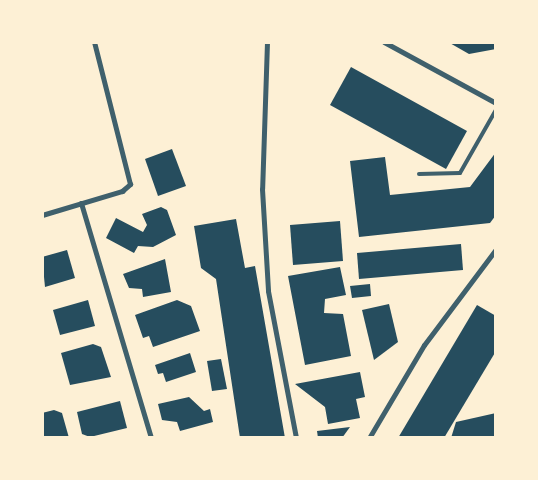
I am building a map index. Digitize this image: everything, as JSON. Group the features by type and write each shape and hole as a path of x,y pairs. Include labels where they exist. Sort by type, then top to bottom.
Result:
{"street":[{"path":"42,215 127,188 131,177 94,42"},
{"path":"267,42 262,188 268,292 296,438"},
{"path":"384,42 496,103"},
{"path":"81,203 151,438"},
{"path":"369,438 424,345 496,249"}],"lane":[{"path":"419,174 460,173 496,110"}],"building":[{"path":"448,42 496,42 496,49 469,54"},
{"path":"351,67 467,131 446,169 330,105"},
{"path":"172,149 186,186 158,196 145,159"},
{"path":"496,152 496,215 490,223 359,237 350,161 385,157 390,195 470,187"},
{"path":"161,207 167,210 176,235 153,247 138,246 134,253 106,238 116,218 143,232 147,225 142,214"},
{"path":"236,219 245,268 255,266 285,438 240,438 216,279 201,268 194,226"},
{"path":"340,221 343,261 293,265 290,225"},
{"path":"461,244 463,270 359,279 357,253"},
{"path":"67,250 75,278 45,287 42,257"},
{"path":"165,259 171,292 143,297 142,289 129,288 123,274"},
{"path":"340,267 346,295 325,299 324,313 343,314 351,356 305,365 288,276"},
{"path":"370,284 371,296 352,298 350,286"},
{"path":"88,300 95,326 60,335 53,310"},
{"path":"177,300 191,306 200,331 153,347 149,336 143,338 135,315"},
{"path":"389,304 398,342 374,360 362,310"},
{"path":"477,305 496,316 496,351 444,438 398,438"},
{"path":"93,344 101,347 111,377 70,385 61,353"},
{"path":"190,353 196,372 166,382 163,373 158,374 155,365"},
{"path":"221,359 227,389 212,391 207,361"},
{"path":"360,372 365,397 356,399 360,418 328,424 325,407 295,384"},
{"path":"189,397 204,411 210,409 213,422 180,431 177,422 162,420 158,404"},
{"path":"120,401 127,428 90,437 82,434 77,412"},
{"path":"54,410 62,413 69,438 42,438 42,413"},
{"path":"496,413 496,438 451,438 456,422"},
{"path":"350,427 342,438 318,438 317,431"}]}
